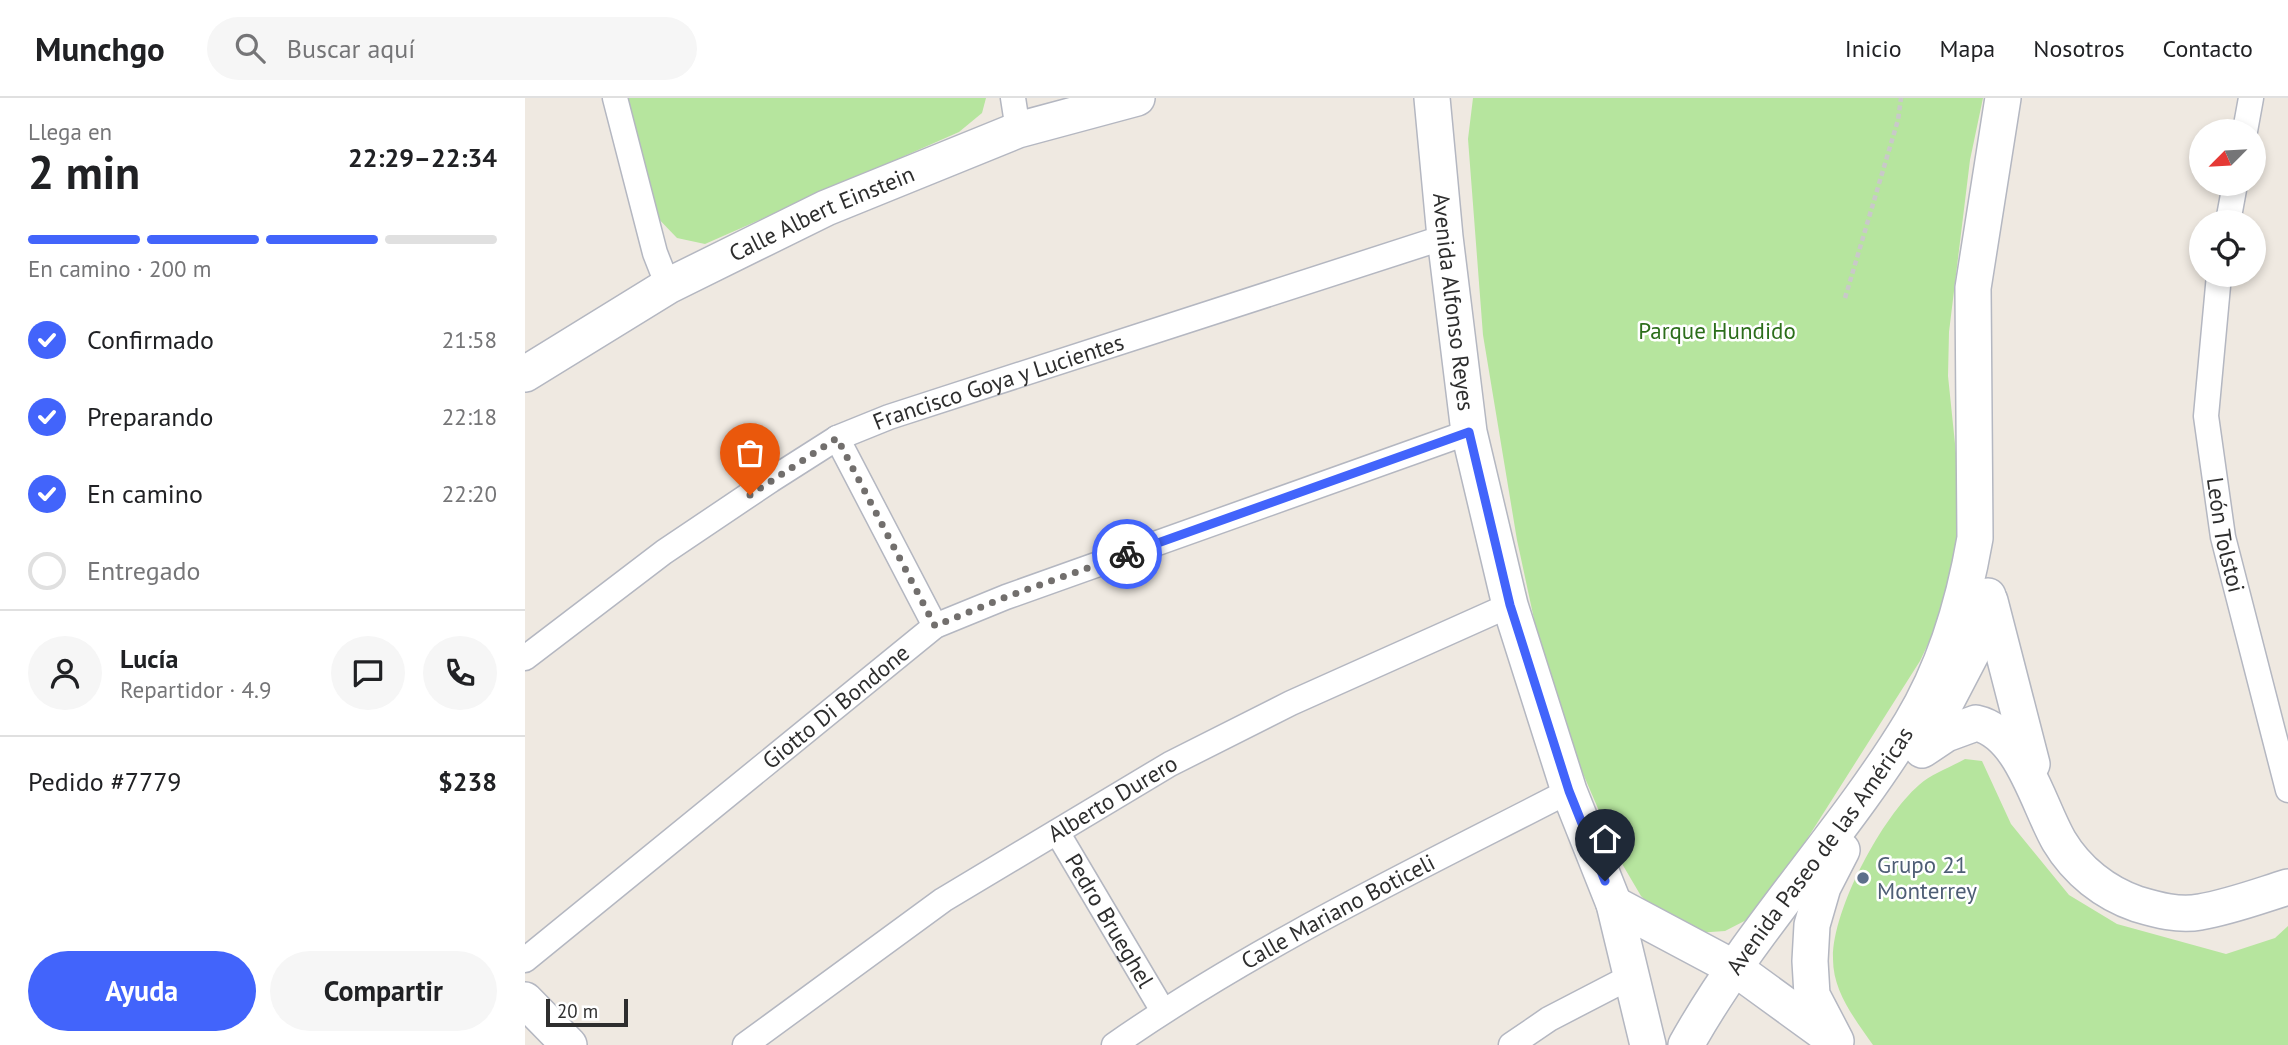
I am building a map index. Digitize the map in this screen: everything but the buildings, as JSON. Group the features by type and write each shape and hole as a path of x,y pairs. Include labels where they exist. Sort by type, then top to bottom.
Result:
{"street":[{"path":"615,98 655,253 668,286"},
{"name":"Calle Albert Einstein","path":"525,374 668,286 1016,114 1137,98"},
{"path":"1958,655 1975,538 1973,288 2003,98"},
{"path":"2247,119 2251,98"},
{"name":"Avenida Alfonso Reyes","path":"1432,102 1445,237 1469,432 1510,605 1569,791 1614,904 1648,1045"},
{"name":"Francisco Goya y Lucientes","path":"525,658 664,552 837,438 889,417 1445,237"},
{"name":"León Tolstoi","path":"2217,287 2206,416 2223,537 2288,790"},
{"name":"Giotto Di Bondone","path":"525,960 935,626 1006,597 1469,432"},
{"path":"837,438 935,626"},
{"path":"1975,538 2044,808"},
{"path":"1958,655 1983,622 1988,596"},
{"name":"Alberto Durero","path":"744,1045 943,900 1170,764 1291,703 1510,605"},
{"path":"1958,655 1992,669 2011,685"},
{"name":"Avenida Paseo de las Américas","path":"1838,1043 1812,995 1812,925 1823,887 1843,847 1918,753 1958,655"},
{"name":"Avenida Paseo de las Américas","path":"1686,1045 1766,924 1888,758 1958,655"},
{"path":"1918,753 1958,727 1976,723 1998,732 2015,751 2058,840 2084,873 2126,900 2162,912 2199,913 2288,887"},
{"name":"Calle Mariano Boticeli","path":"1115,1045 1163,1011 1377,891 1569,791"},
{"name":"Pedro Brueghel","path":"1057,832 1163,1011"},
{"path":"1614,904 1736,969 1838,1043"},
{"path":"1686,942 1720,937 1766,924"},
{"path":"1511,1045 1549,1019 1632,976"},
{"path":"525,1000 569,1045"}],"path":[{"path":"1845,298 1898,120 1902,98"}],"green space":[{"path":"619,98 986,98 982,113 959,132 705,244 677,238 653,213"},
{"name":"Parque Hundido","path":"1473,98 1983,98 1970,160 1949,332 1948,376 1957,463 1959,530 1944,610 1920,661 1760,913 1725,931 1696,933 1668,923 1641,896 1621,862 1572,748 1540,647 1517,540 1483,335 1468,139"},
{"path":"1965,759 1982,761 2011,824 2069,895 2117,924 2226,954 2275,938 2288,926 2288,1045 1873,1045 1846,1005 1834,971 1835,939 1841,916 1850,891 1875,841 1905,800 1924,781"}],"way so far":[{"path":"750,495 837,438 896,546 935,626 1006,597 1127,554"}],"place":[{"name":"Grupo 21 Monterrey","path":"1863,878"}],"route":[{"path":"1127,554 1469,432 1510,605 1569,791 1605,881"}]}
